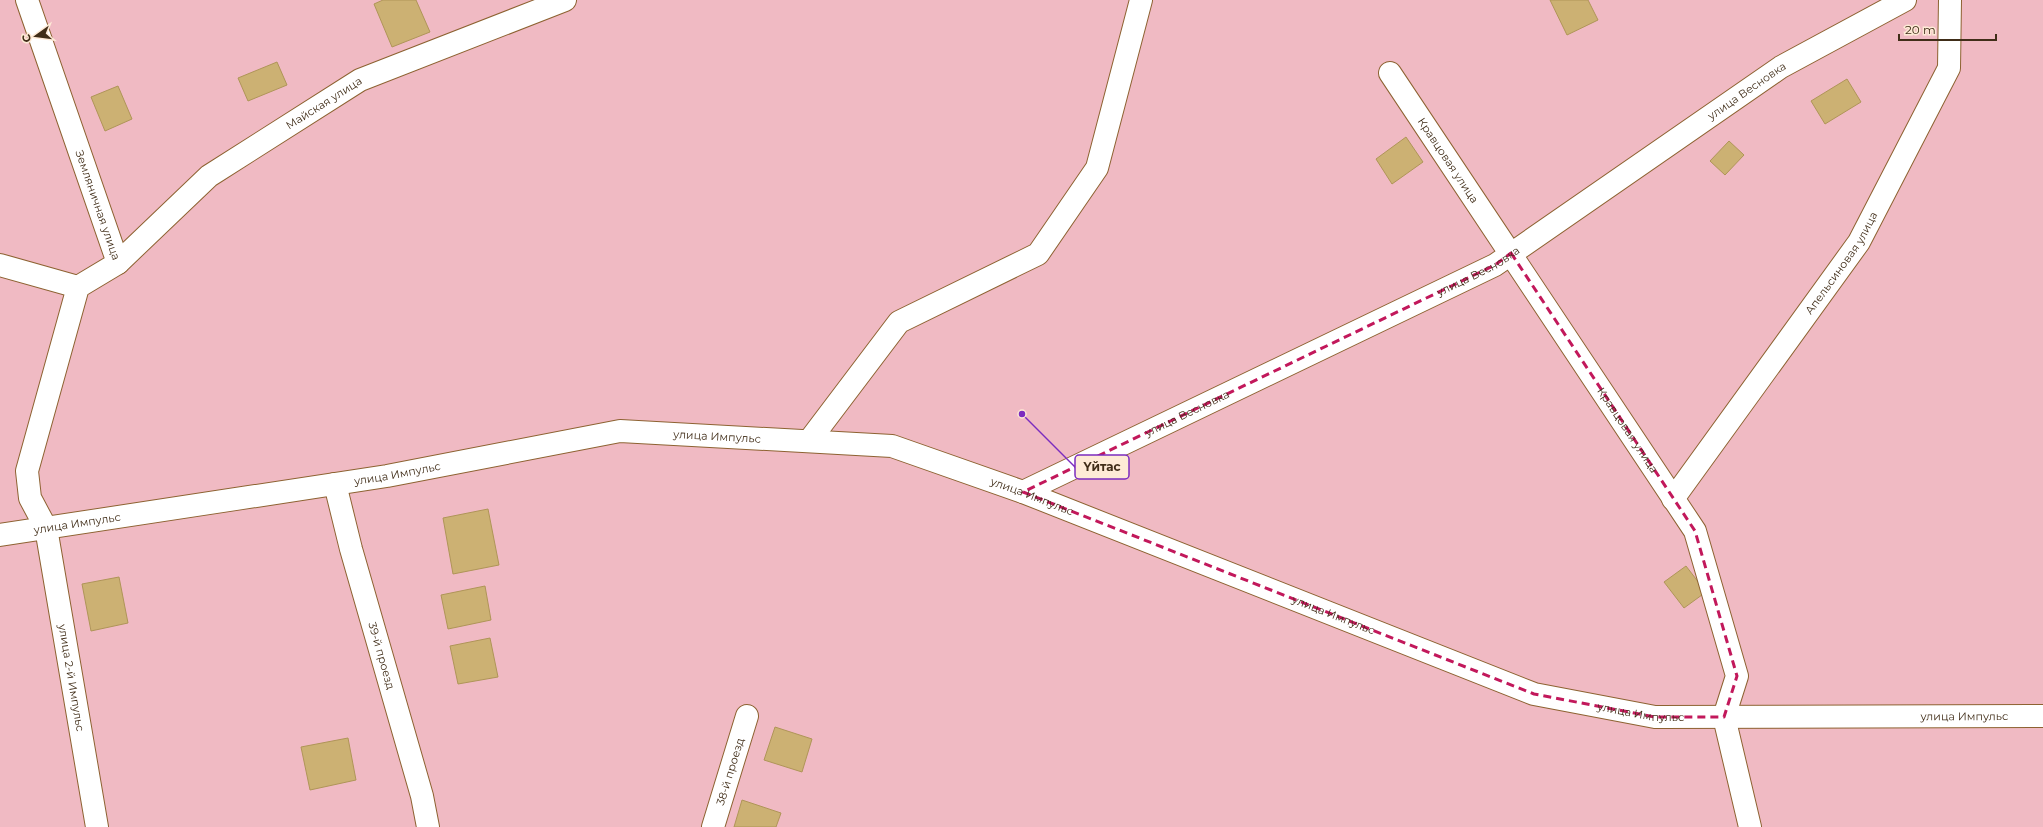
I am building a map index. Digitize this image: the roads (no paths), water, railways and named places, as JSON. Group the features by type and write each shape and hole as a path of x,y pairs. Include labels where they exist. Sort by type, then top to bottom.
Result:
{"street":[{"name":"Земляничная улица","path":"28,0 118,263 78,287"},
{"name":"Майская улица","path":"118,263 209,176 360,80 565,0"},
{"path":"809,441 899,322 1038,254 1097,168 1141,0"},
{"name":"улица Весновка","path":"1023,492 1495,264 1781,67 1905,0"},
{"name":"Апельсиновая улица","path":"1672,499 1859,242 1949,68 1950,0"},
{"name":"Кравцовая улица","path":"1390,73 1512,253 1695,532 1737,676 1724,717"},
{"path":"0,265 78,287 27,471 30,498 46,528"},
{"name":"улица Импульс","path":"0,535 387,476 620,431 892,446 1023,492 1534,694 1655,717 2043,716"},
{"name":"39-й проезд","path":"335,484 351,549 422,796 428,827"},
{"name":"улица 2-й Импульс","path":"46,528 97,827"},
{"name":"38-й проезд","path":"713,827 747,716"},
{"path":"1724,717 1750,827"}],"place":[{"name":"Үйтас","path":"1022,414"}]}
